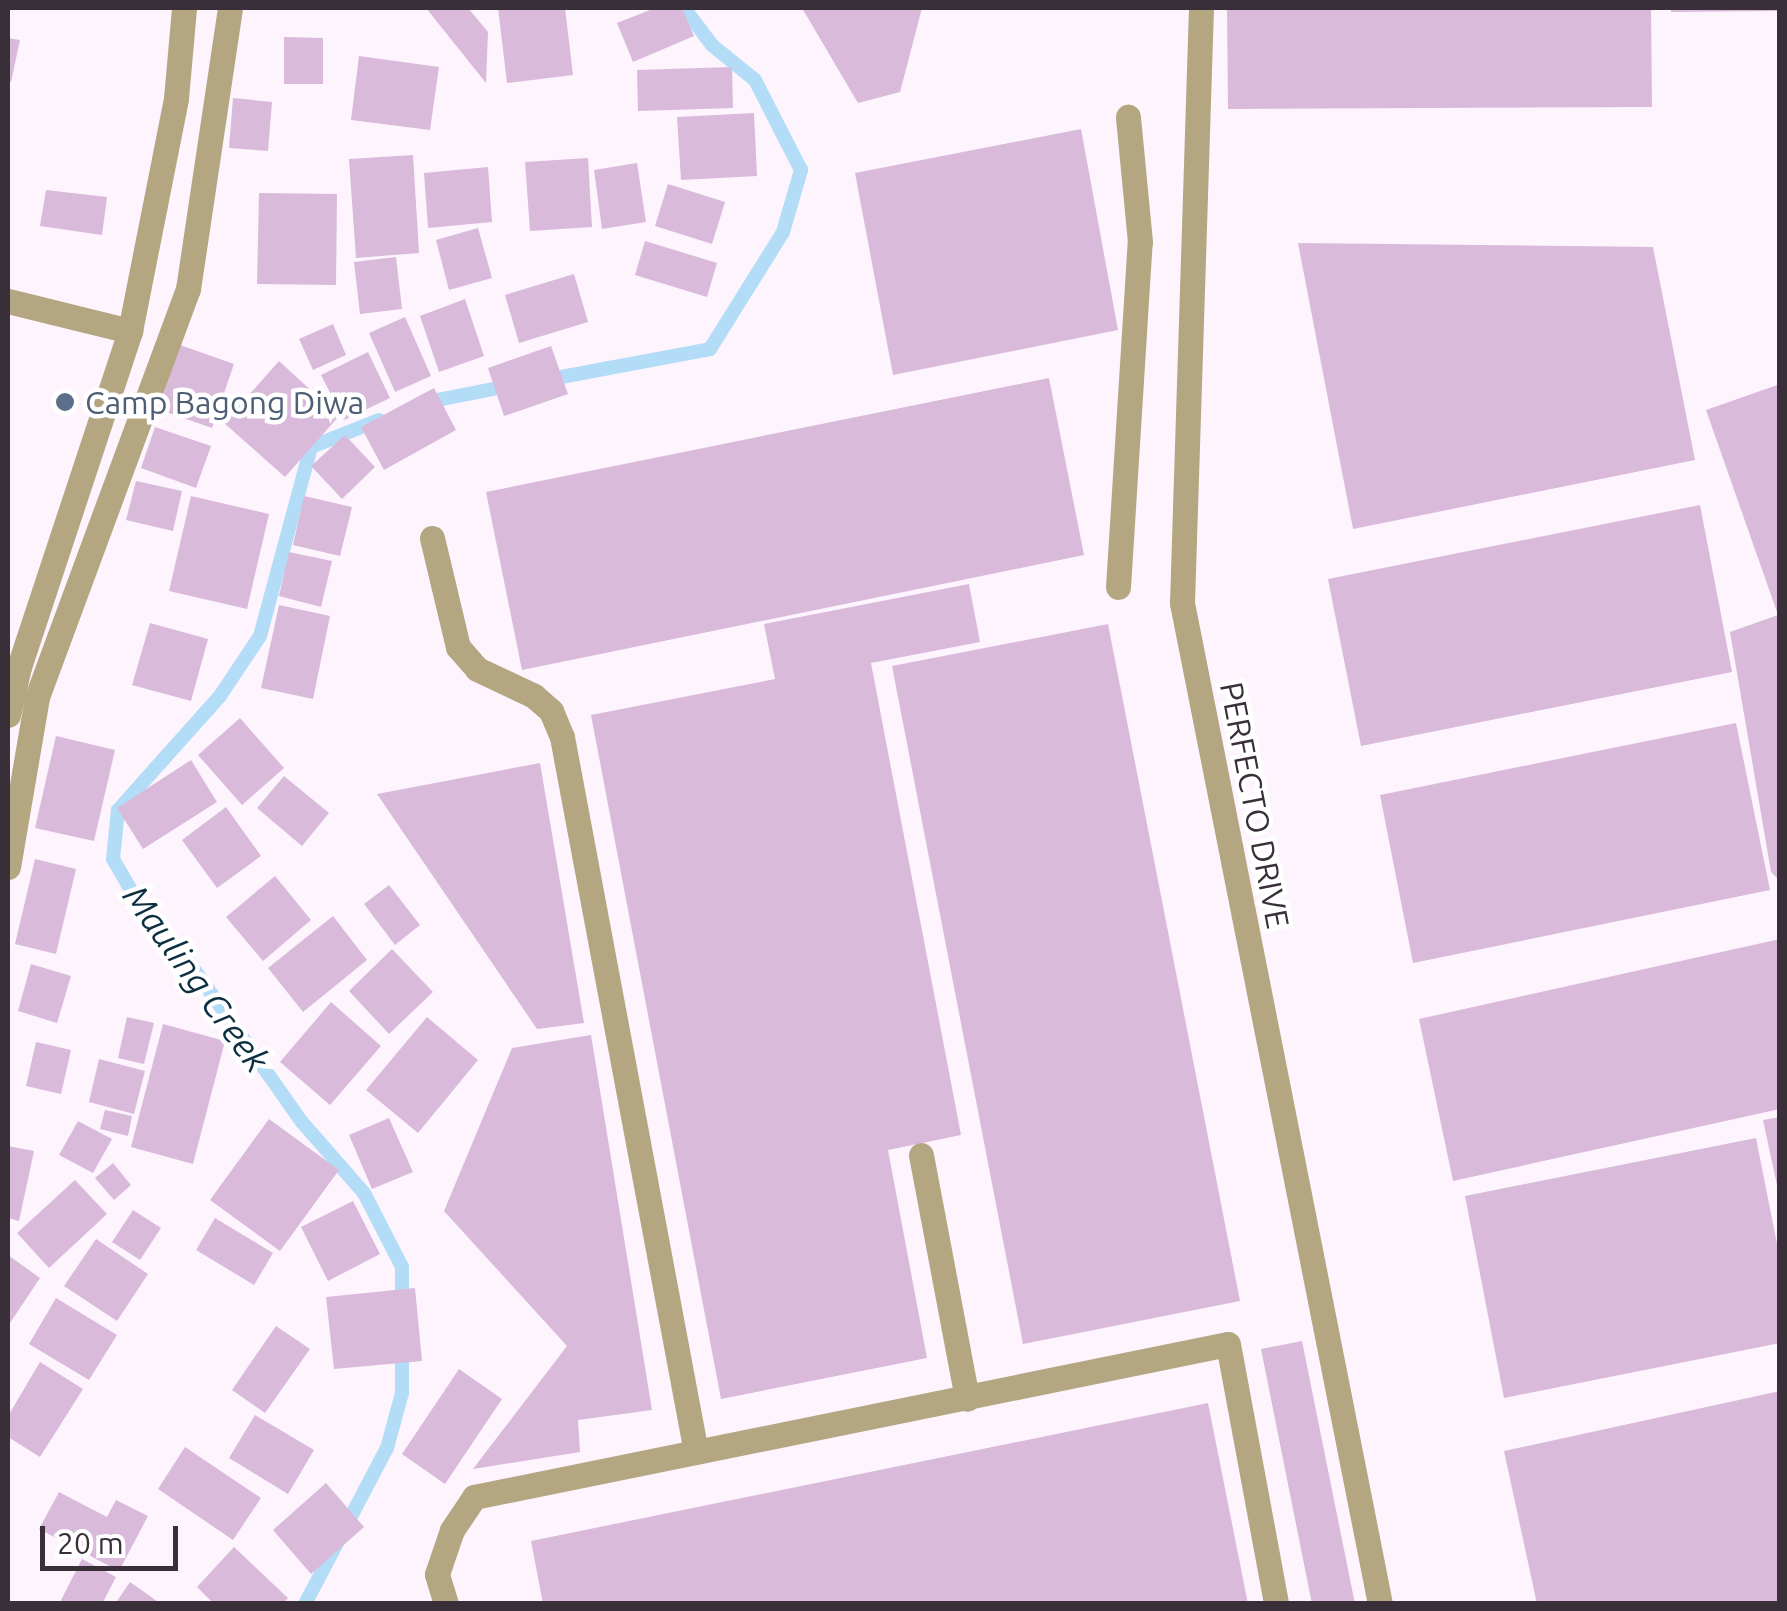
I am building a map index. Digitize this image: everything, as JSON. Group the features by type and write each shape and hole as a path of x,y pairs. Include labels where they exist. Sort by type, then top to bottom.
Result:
{"street":[{"path":"8,715 18,668 130,331 176,98 184,8"},
{"path":"8,867 36,698 188,289 230,8"},
{"name":"PERFECTO DRIVE","path":"1200,8 1182,603 1380,1604"},
{"path":"1118,588 1140,242 1128,117"},
{"path":"8,301 130,331"},
{"path":"432,538 458,647 477,668 534,696 550,710 562,738 696,1452"},
{"path":"922,1155 967,1399"},
{"path":"446,1604 437,1574 452,1530 474,1497 1228,1344 1276,1604"}],"building":[{"path":"426,8 468,8 488,32 486,83"},
{"path":"498,8 565,8 573,75 507,83"},
{"path":"655,8 682,8 694,36 633,62 617,23"},
{"path":"802,8 922,8 900,92 858,103"},
{"path":"1227,8 1651,8 1652,107 1228,109"},
{"path":"1671,8 1780,8 1780,11 1671,12"},
{"path":"284,37 323,38 323,84 284,84"},
{"path":"8,38 20,40 11,82 8,81"},
{"path":"359,56 439,67 430,130 351,120"},
{"path":"732,67 733,108 638,111 637,70"},
{"path":"233,98 272,102 268,151 229,148"},
{"path":"754,113 757,176 681,180 677,117"},
{"path":"1081,129 1118,330 893,375 855,173"},
{"path":"413,155 419,253 356,258 349,159"},
{"path":"588,158 592,227 530,231 525,162"},
{"path":"637,163 646,222 602,229 594,170"},
{"path":"488,167 492,222 428,228 424,173"},
{"path":"668,184 725,202 712,244 655,226"},
{"path":"46,190 107,197 102,235 40,226"},
{"path":"259,193 337,194 336,285 257,284"},
{"path":"478,228 492,278 449,290 436,240"},
{"path":"645,241 717,263 707,297 635,275"},
{"path":"1298,243 1653,247 1695,460 1353,529"},
{"path":"396,257 402,309 360,314 354,262"},
{"path":"574,274 588,322 519,343 505,295"},
{"path":"465,299 484,356 439,372 420,316"},
{"path":"405,317 431,376 395,392 369,333"},
{"path":"333,324 346,355 313,370 299,339"},
{"path":"180,345 234,364 212,428 158,409"},
{"path":"551,346 568,394 504,416 488,368"},
{"path":"368,352 390,398 344,420 321,375"},
{"path":"279,361 339,416 285,477 224,423"},
{"path":"1049,378 1084,555 522,670 486,492"},
{"path":"1780,384 1780,881 1771,872 1730,632 1778,615 1706,410"},
{"path":"434,388 456,430 384,470 361,427"},
{"path":"155,427 211,446 196,488 141,468"},
{"path":"345,435 375,467 342,499 311,466"},
{"path":"136,481 182,491 173,531 126,520"},
{"path":"191,496 269,514 247,609 169,591"},
{"path":"304,496 352,507 340,556 293,545"},
{"path":"1700,505 1732,672 1361,746 1328,579"},
{"path":"289,552 332,561 321,607 279,596"},
{"path":"969,584 980,642 871,663 961,1135 888,1150 927,1358 721,1399 591,715 775,679 764,624"},
{"path":"279,605 330,616 313,699 261,688"},
{"path":"150,623 208,639 191,701 132,685"},
{"path":"1108,624 1240,1301 1023,1344 892,666"},
{"path":"240,718 284,768 242,805 198,755"},
{"path":"1736,723 1770,890 1413,963 1380,795"},
{"path":"56,736 115,750 94,841 35,828"},
{"path":"191,760 217,802 143,849 117,808"},
{"path":"540,763 584,1023 537,1029 377,794"},
{"path":"284,776 329,813 302,846 257,808"},
{"path":"226,807 261,856 217,888 182,840"},
{"path":"35,859 76,869 56,954 15,944"},
{"path":"275,876 311,920 263,961 226,917"},
{"path":"389,885 420,925 395,945 364,904"},
{"path":"333,916 367,960 303,1012 268,968"},
{"path":"1780,939 1780,1109 1453,1181 1419,1019"},
{"path":"392,949 433,992 389,1034 349,991"},
{"path":"31,964 71,976 57,1023 18,1011"},
{"path":"331,1002 381,1046 330,1105 280,1062"},
{"path":"127,1017 154,1023 144,1064 118,1058"},
{"path":"427,1017 478,1060 418,1133 366,1090"},
{"path":"163,1024 225,1041 193,1164 131,1147"},
{"path":"591,1035 652,1410 578,1420 580,1452 473,1469 567,1346 444,1211 512,1048"},
{"path":"36,1042 71,1050 61,1094 26,1086"},
{"path":"99,1059 145,1071 134,1114 89,1102"},
{"path":"105,1110 132,1116 128,1136 100,1129"},
{"path":"1780,1117 1780,1190 1778,1190 1763,1120"},
{"path":"389,1118 413,1172 372,1189 349,1135"},
{"path":"269,1119 339,1170 280,1251 210,1200"},
{"path":"78,1121 112,1139 93,1173 59,1155"},
{"path":"1756,1138 1780,1259 1780,1343 1504,1398 1465,1196"},
{"path":"8,1146 34,1151 19,1221 8,1218"},
{"path":"113,1163 131,1185 114,1200 95,1178"},
{"path":"75,1180 107,1214 49,1268 17,1233"},
{"path":"353,1201 380,1254 328,1281 301,1227"},
{"path":"133,1210 161,1228 140,1260 112,1242"},
{"path":"215,1218 273,1253 254,1285 196,1250"},
{"path":"96,1239 148,1274 117,1321 64,1286"},
{"path":"8,1255 40,1278 8,1326"},
{"path":"415,1288 422,1361 334,1369 326,1297"},
{"path":"56,1298 117,1335 89,1380 29,1344"},
{"path":"276,1326 310,1349 265,1413 232,1390"},
{"path":"1302,1341 1355,1604 1312,1604 1261,1349"},
{"path":"40,1362 83,1389 40,1457 8,1437 8,1416"},
{"path":"459,1369 502,1399 445,1484 402,1454"},
{"path":"1780,1391 1780,1604 1537,1604 1504,1451"},
{"path":"1208,1403 1248,1604 543,1604 531,1541"},
{"path":"255,1415 314,1450 288,1494 229,1458"},
{"path":"185,1447 261,1498 233,1540 158,1489"},
{"path":"326,1483 364,1527 311,1574 273,1530"},
{"path":"59,1492 107,1517 116,1500 148,1516 119,1571 39,1529"},
{"path":"234,1547 288,1598 283,1604 214,1604 197,1587"},
{"path":"82,1559 116,1577 102,1604 59,1604"},
{"path":"130,1582 161,1604 115,1604"}],"waterway":[{"name":"Mauling Creek","path":"545,380 710,349 783,232 801,170 755,80 712,45 684,8"},
{"name":"Mauling Creek","path":"422,403 509,386"},
{"name":"Mauling Creek","path":"379,420 311,447 260,636 220,696 118,810 113,859 133,893 189,962 302,1122 364,1193 402,1267 402,1305"},
{"name":"Mauling Creek","path":"305,1604 387,1448 402,1393 402,1347"}],"place":[{"name":"Camp Bagong Diwa","path":"65,402"}]}
